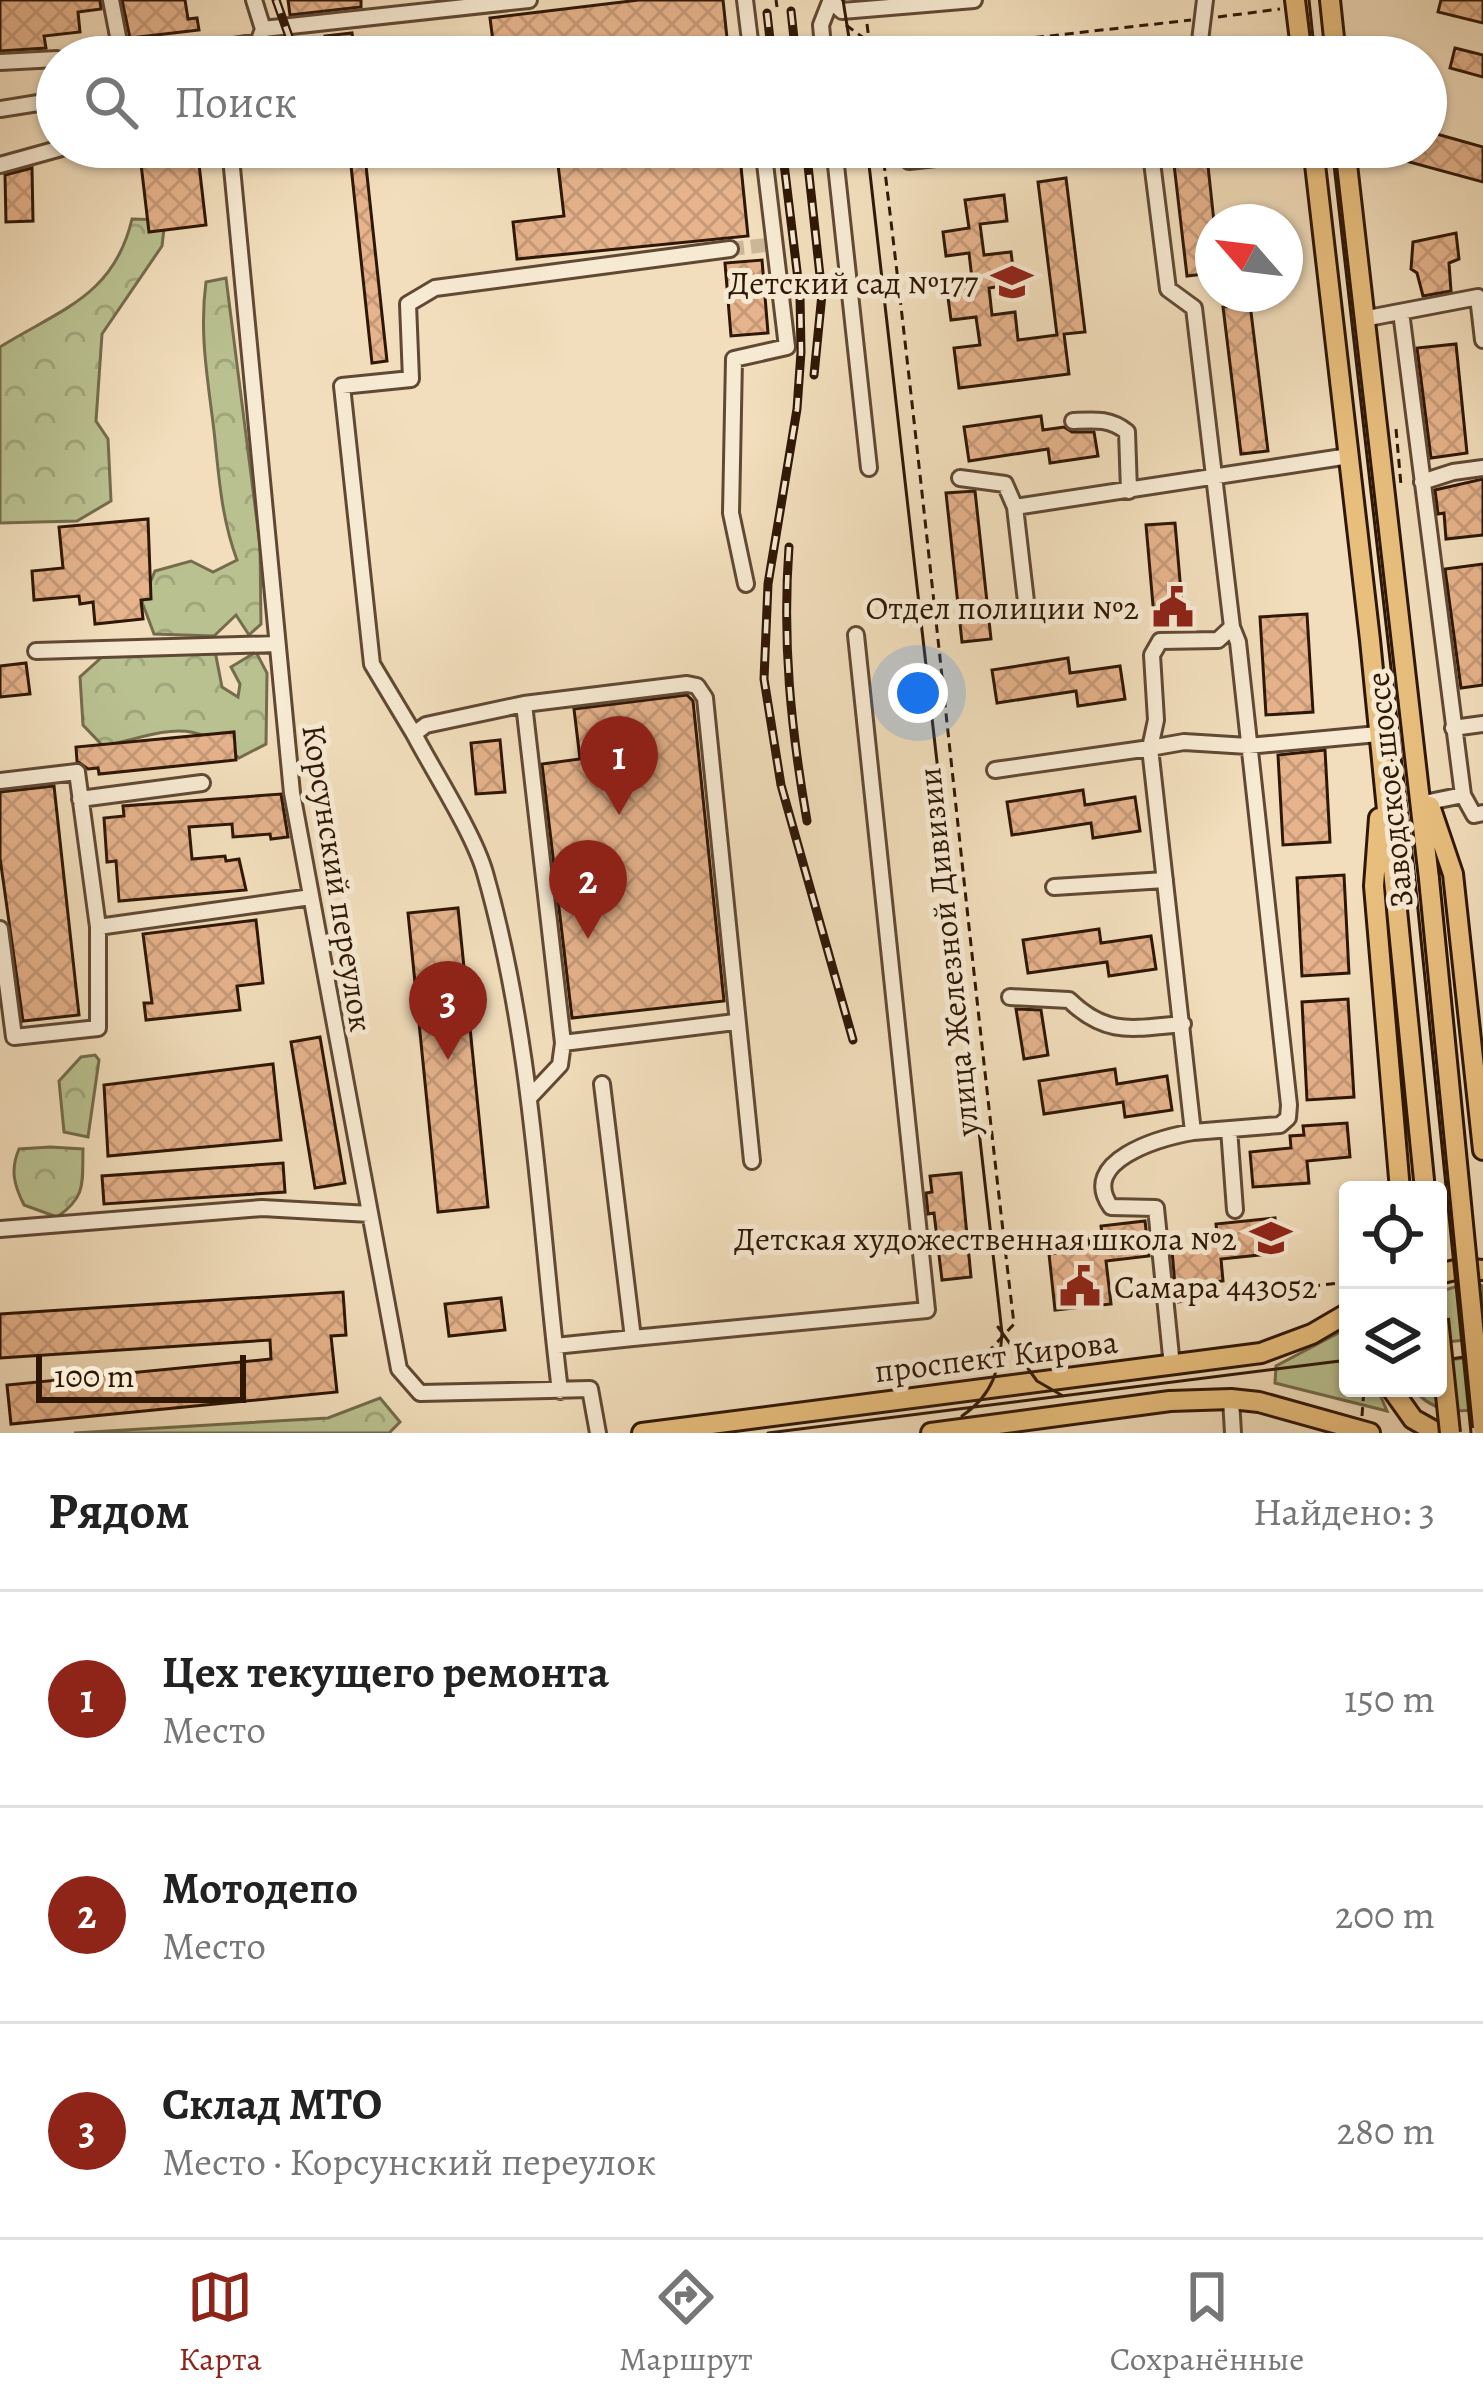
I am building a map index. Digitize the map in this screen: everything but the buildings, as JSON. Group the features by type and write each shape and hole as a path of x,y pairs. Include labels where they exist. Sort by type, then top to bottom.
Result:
{"main road":[{"path":"1330,0 1334,36"},
{"path":"1289,4 1297,36"},
{"name":"Заводское шоссе","path":"1315,168 1396,883 1424,1181"},
{"name":"Заводское шоссе","path":"1347,168 1420,778 1483,1427"},
{"path":"1420,778 1453,874 1483,1150"},
{"path":"1382,779 1374,886 1399,1181"},
{"path":"1447,1272 1483,1270"},
{"name":"проспект Кирова","path":"642,1433 1261,1353 1339,1318"},
{"path":"1394,1397 1405,1433"},
{"path":"1397,1397 1412,1419 1438,1433"},
{"path":"1446,1397 1450,1433"},
{"name":"проспект Кирова","path":"931,1433 1170,1401 1232,1399 1370,1433"}],"street":[{"path":"111,0 117,36"},
{"path":"254,0 257,36"},
{"path":"292,36 445,4 529,0"},
{"path":"745,0 749,36"},
{"path":"821,36 820,25 830,1 842,11 869,5 974,0"},
{"path":"1201,36 1205,0"},
{"path":"0,62 36,60"},
{"path":"0,109 36,103"},
{"path":"0,165 36,155"},
{"name":"Корсунский переулок","path":"232,168 292,793 399,1369 420,1393 560,1390"},
{"path":"746,584 731,513 734,358 787,347 766,168"},
{"path":"836,168 868,468"},
{"path":"1153,168 1168,289 1194,308 1232,627 1238,642 1289,1105 1288,1118 1280,1125 1174,1135 1113,1162 1102,1178 1102,1192 1111,1207 1156,1208 1172,1366"},
{"path":"598,1433 590,1389 560,1390 518,1022 484,868 372,664 342,386 411,379 408,304 435,288 730,249"},
{"path":"1363,320 1478,297 1483,340"},
{"path":"1401,313 1463,795 1474,814 1483,813"},
{"path":"1073,422 1100,419 1127,432 1130,491"},
{"path":"1015,507 1349,456"},
{"path":"1422,482 1483,468"},
{"path":"960,478 1005,484 1015,507 1027,610"},
{"path":"1193,1132 1150,748 1156,720 1152,655 1160,641 1218,640 1232,627"},
{"path":"555,1346 927,1310 856,635"},
{"path":"36,651 277,644"},
{"path":"414,734 427,725 524,704 697,686 705,698 752,1161"},
{"path":"524,704 563,1043 560,1065 529,1098"},
{"path":"1454,728 1483,724"},
{"path":"995,770 1184,742 1249,746 1378,734"},
{"path":"0,781 76,772 98,927 98,1028 14,1037 0,929"},
{"path":"80,799 202,783"},
{"path":"1429,802 1463,795"},
{"path":"1054,887 1166,880"},
{"path":"98,927 311,897"},
{"path":"1010,998 1069,1000 1089,1019 1119,1030 1183,1024"},
{"path":"563,1043 735,1022"},
{"path":"602,1084 633,1338"},
{"path":"1228,1129 1235,1210"},
{"path":"0,1229 262,1208 370,1214"},
{"path":"1232,1399 1233,1433"}],"path":[{"path":"1045,36 1203,19 1289,4"},
{"path":"869,5 870,36"},
{"name":"улица Железной Дивизии","path":"885,168 926,503 974,993 1014,1324 969,1374"},
{"path":"1166,1304 1339,1283"},
{"path":"1361,1432 1363,1397"}],"green space":[{"path":"132,219 165,220 162,246 102,334 96,421 108,439 111,501 77,521 0,523 0,347 64,310 98,283 124,245"},
{"path":"226,278 260,545 261,624 249,635 236,615 214,636 154,634 142,602 155,571 191,561 213,572 237,560 221,496 204,339 206,282"},
{"path":"130,643 215,651 222,687 238,697 240,684 231,667 256,652 267,673 266,744 239,758 205,736 174,731 103,746 83,725 80,677 102,657"},
{"path":"95,1055 99,1060 88,1137 64,1132 59,1081 81,1057"},
{"path":"19,1149 83,1149 78,1195 57,1217 24,1205 14,1177"},
{"path":"1471,1282 1483,1286 1483,1338 1447,1342 1447,1289"},
{"path":"1339,1333 1339,1397 1381,1397 1387,1411 1275,1383 1276,1366"},
{"path":"1483,1356 1483,1409 1444,1409 1423,1397 1447,1397 1447,1360"},
{"path":"380,1398 400,1422 389,1433 74,1433 328,1418"}],"tunnel":[{"path":"730,249 775,244"}],"tram line":[{"path":"843,0 849,36"},
{"path":"1309,0 1313,36"},
{"path":"869,168 1002,1333 993,1380 962,1416"},
{"path":"1334,168 1415,880 1471,1433"},
{"path":"998,1327 1037,1381 1063,1396"},
{"path":"1447,1360 1483,1354"},
{"path":"768,1433 1339,1361"}],"railway":[{"path":"276,0 289,36"},
{"path":"791,11 794,36"},
{"path":"767,13 770,36"},
{"path":"785,168 800,296 801,352 797,409 768,584 764,679 781,785 853,1040"},
{"path":"808,168 822,294 814,375"},
{"path":"789,547 789,685 807,821"}],"place":[{"name":"Детский сад №177","path":"1012,282"},
{"name":"Отдел полиции №2","path":"1173,607"},
{"name":"Цех текущего ремонта","path":"619,815"},
{"name":"Мотодепо","path":"588,939"},
{"name":"Склад МТО","path":"448,1060"},
{"name":"Детская художественная школа №2","path":"1271,1238"},
{"name":"Самара 443052","path":"1080,1286"}]}
